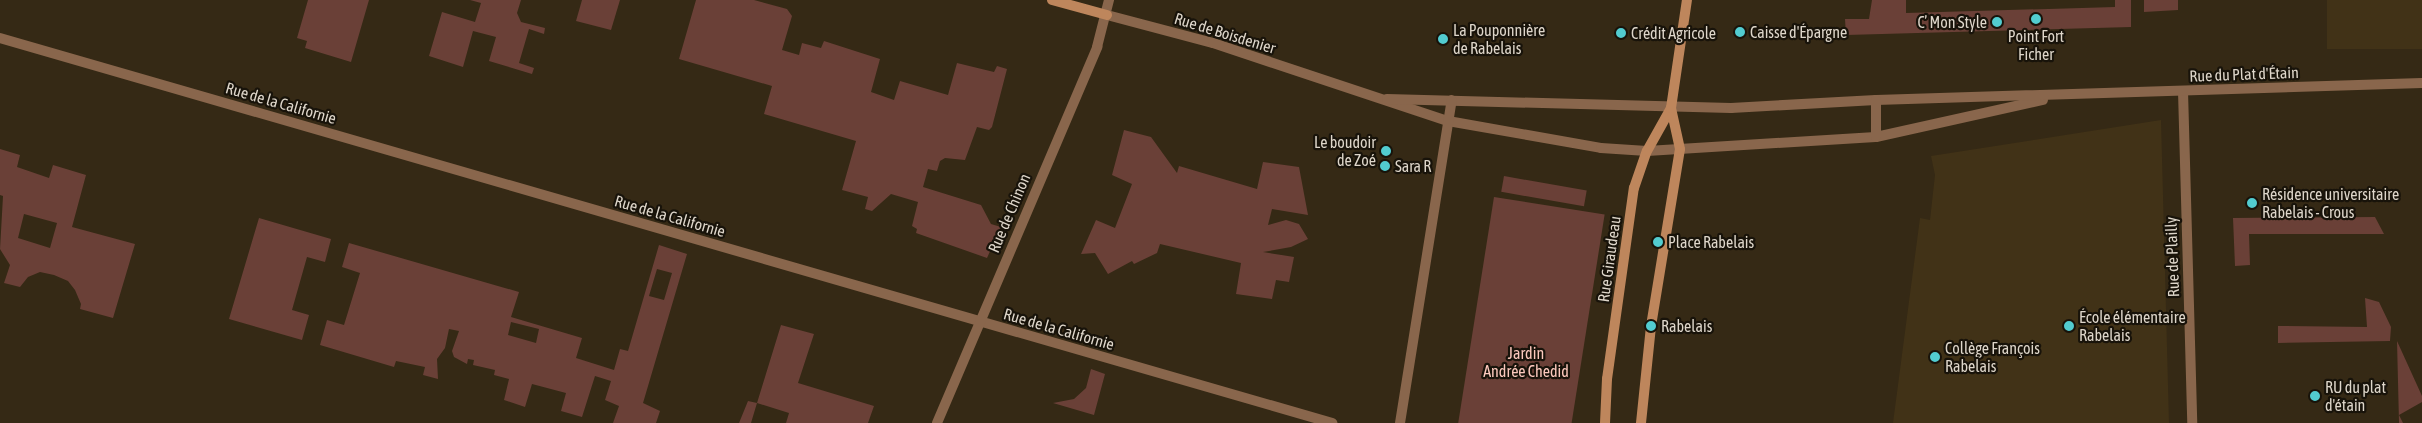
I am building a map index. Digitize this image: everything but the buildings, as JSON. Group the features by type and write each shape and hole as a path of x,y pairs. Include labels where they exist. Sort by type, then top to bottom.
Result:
{"street":[{"name":"Rue de Boisdenier","path":"1052,0 1213,43 1387,99"},
{"name":"Rue de Chinon","path":"936,423 1097,47 1110,0"},
{"name":"Rue Giraudeau","path":"1641,423 1651,326 1680,148 1671,108 1686,0"},
{"name":"Rue de la Californie","path":"0,38 1332,423"},
{"name":"Rue du Plat d'Étain","path":"2067,95 2422,83"},
{"name":"Rue de Plailly","path":"2183,91 2192,423"},
{"path":"1387,99 1671,108 1731,108 1876,100 2067,95"},
{"path":"1387,99 1448,121 1601,148 1646,151 1876,137 2067,95"},
{"path":"1400,423 1452,100"},
{"path":"1876,100 1876,137"},
{"name":"Rue Giraudeau","path":"1605,423 1607,379 1634,188 1646,151 1671,108"}],"shaded area":[{"path":"2327,0 2422,0 2422,49 2327,49"},
{"name":"École élémentaire Rabelais","path":"2161,120 2169,423 1893,423 1920,218 1930,220 1935,175 1931,156"}],"green space":[{"path":"308,0 369,0 351,62 305,48 307,41 297,38"},
{"path":"470,0 521,0 517,13 521,22 545,28 544,34 529,29 519,63 534,68 532,74 489,61 496,37 473,31 463,67 429,56 442,12 475,22 481,3"},
{"path":"582,0 620,0 611,30 576,21"},
{"path":"696,0 754,0 787,9 792,16 782,50 799,55 802,43 821,48 824,41 880,59 871,92 894,100 900,81 948,95 957,63 994,72 997,66 1007,69 992,127 989,130 977,127 965,160 945,158 940,161 937,171 928,169 923,187 981,205 991,224 1001,227 987,258 916,233 917,229 912,226 918,202 891,194 872,211 865,209 868,197 842,190 856,141 764,114 772,86 679,59"},
{"path":"1872,0 1906,0 1906,13 2115,7 2115,0 2131,0 2131,27 1846,35 1845,19 1869,19"},
{"path":"2144,0 2178,0 2178,10 2144,12"},
{"path":"1124,130 1151,137 1177,173 1179,166 1257,189 1263,162 1299,167 1308,215 1272,209 1268,225 1286,220 1299,224 1308,239 1291,247 1263,252 1294,257 1289,282 1276,280 1272,299 1236,294 1241,263 1160,244 1157,253 1134,264 1132,261 1108,274 1095,253 1081,254 1096,220 1115,228 1132,184 1112,175"},
{"path":"0,149 20,155 17,167 49,178 53,165 86,175 72,227 135,244 113,318 80,309 81,304 75,290 68,281 54,275 40,272 28,277 20,287 4,283 10,265 0,249 3,196 0,195","holes":["24,214 57,223 50,248 18,238"]},
{"path":"1504,176 1587,191 1584,206 1501,192"},
{"name":"Jardin Andrée Chedid","path":"1494,197 1605,215 1572,423 1458,423"},
{"path":"2375,217 2384,234 2249,234 2250,265 2235,266 2233,218"},
{"path":"259,218 331,239 325,262 307,257 292,310 309,315 302,340 229,319"},
{"path":"349,243 519,292 511,317 582,338 576,358 614,370 620,349 628,351 659,245 687,254 643,403 660,411 656,423 613,423 619,406 605,400 611,381 595,376 582,417 561,411 566,393 532,384 525,407 504,400 509,379 494,375 495,370 473,365 474,360 468,359 467,364 454,357 452,351 459,331 449,329 445,348 437,359 438,379 423,375 425,367 396,361 394,367 320,345 327,320 344,325 360,273 342,267","holes":["657,269 672,273 664,300 649,296","511,322 539,329 536,343 508,335"]},
{"path":"2365,298 2379,302 2391,327 2390,341 2278,343 2278,326 2367,327"},
{"path":"781,325 814,334 798,383 874,406 868,423 786,423 789,413 757,403"},
{"path":"2397,341 2422,396 2422,402 2399,415 2403,423 2399,423"},
{"path":"1091,369 1105,374 1094,415 1053,403 1074,399 1086,388"},
{"path":"748,401 757,403 751,423 739,423"}],"place":[{"name":"Point Fort Ficher","path":"2036,19"},
{"name":"C’ Mon Style","path":"1997,22"},
{"name":"Caisse d'Épargne","path":"1740,32"},
{"name":"Crédit Agricole","path":"1621,33"},
{"name":"La Pouponnière de Rabelais","path":"1443,39"},
{"name":"Le boudoir de Zoé","path":"1386,151"},
{"name":"Sara R","path":"1385,166"},
{"name":"Résidence universitaire Rabelais - Crous","path":"2252,203"},
{"name":"Place Rabelais","path":"1658,242"},
{"name":"Rabelais","path":"1651,326"},
{"name":"École élémentaire Rabelais","path":"2069,326"},
{"name":"Collège François Rabelais","path":"1935,357"},
{"name":"RU du plat d'étain","path":"2315,396"}]}
